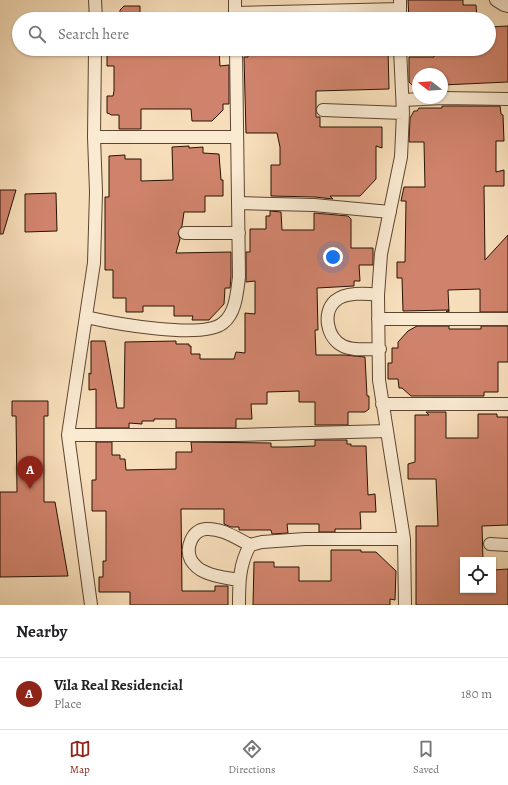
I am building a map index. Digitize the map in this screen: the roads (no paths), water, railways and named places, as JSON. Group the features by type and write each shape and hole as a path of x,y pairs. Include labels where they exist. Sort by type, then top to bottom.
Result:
{"street":[{"path":"95,0 96,12"},
{"path":"235,0 235,12"},
{"path":"496,0 508,6"},
{"path":"329,12 400,9"},
{"path":"91,605 68,435 94,262 96,192 94,137 95,56"},
{"path":"86,317 120,325 166,329 194,330 217,327 224,323 236,299 239,278 236,56"},
{"path":"400,56 403,100 401,156 381,254 378,319 380,349 379,380 404,539 404,605"},
{"path":"403,100 443,98 508,99"},
{"path":"322,110 403,113"},
{"path":"94,137 236,137"},
{"path":"238,203 314,205 390,212"},
{"path":"185,233 239,233"},
{"path":"378,295 357,294 342,297 336,300 328,314 328,324 331,335 336,342 343,346 352,349 380,349"},
{"path":"378,319 508,319"},
{"path":"382,404 508,404"},
{"path":"68,435 237,435 387,431"},
{"path":"238,580 205,572 196,566 190,555 191,540 194,534 205,529 218,530 250,545 262,542 305,539 404,539"},
{"path":"490,544 508,545"},
{"path":"239,605 238,580 243,561 250,545"}],"place":[{"name":"Vila Real Residencial","path":"30,489"}]}
